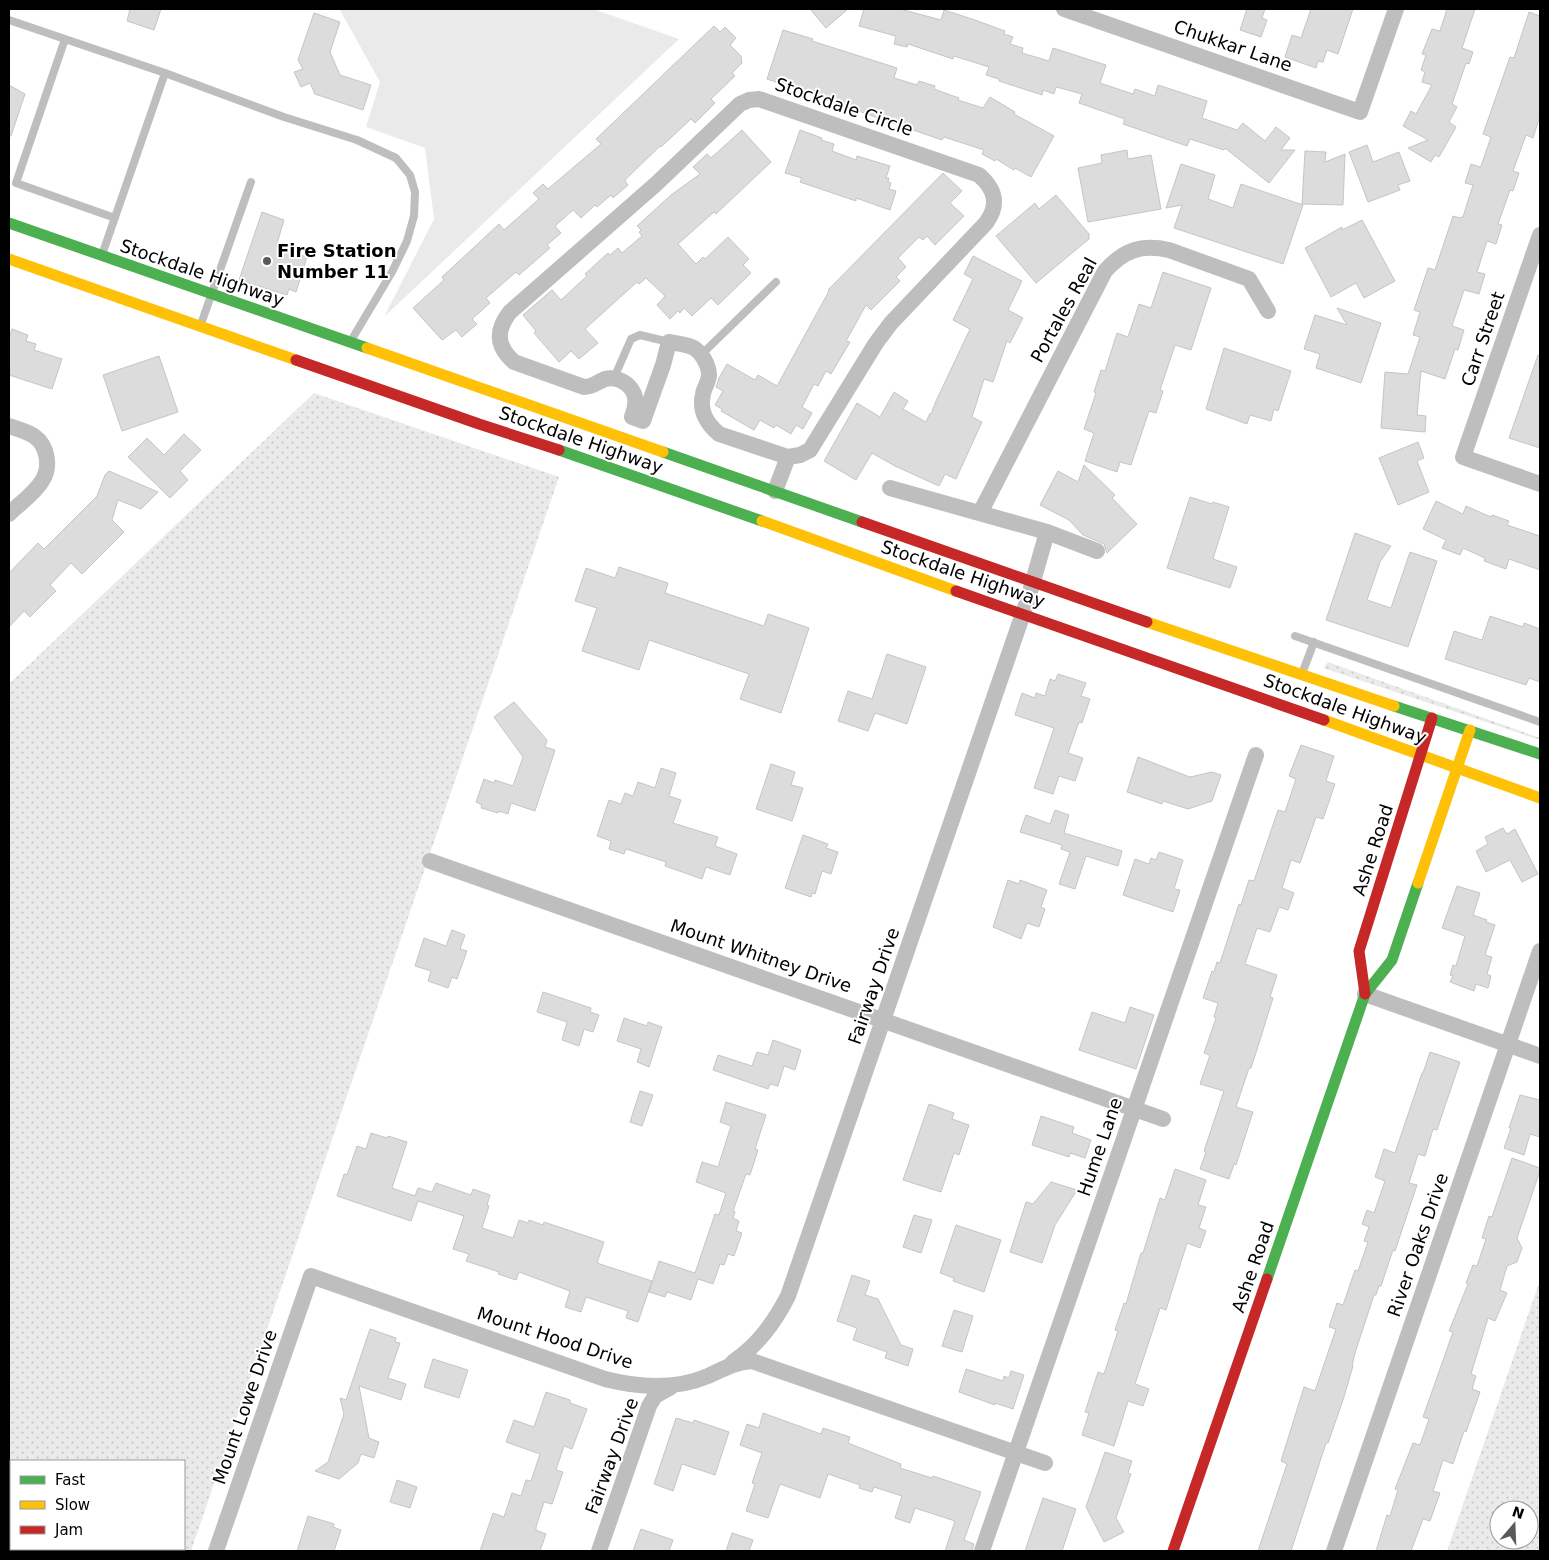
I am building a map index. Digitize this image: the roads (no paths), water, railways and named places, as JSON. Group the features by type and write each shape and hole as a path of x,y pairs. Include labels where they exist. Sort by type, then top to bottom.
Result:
{"main road":[{"name":"Stockdale Highway","path":"9,224 1301,676 1540,754"},
{"name":"Stockdale Highway","path":"9,260 200,326 377,384 479,424 589,459 1025,606 1214,680 1540,798"},
{"name":"Stockdale Highway","path":"423,378 441,375"},
{"name":"Ashe Road","path":"1365,994 1360,951 1432,718"},
{"name":"Ashe Road","path":"1173,1551 1365,994 1392,960 1470,730"}],"street":[{"name":"Chukkar Lane","path":"1064,9 1360,112 1396,9"},
{"name":"Stockdale Circle","path":"614,378 591,387 584,387 514,362 500,344 499,332 503,320 656,184 740,104 749,100 767,100 979,175 988,182 993,192 995,204 992,215 891,323 876,343 810,450 800,455 788,457"},
{"name":"Carr Street","path":"1540,235 1462,457 1540,484"},
{"name":"Portales Real","path":"980,513 1105,271 1115,260 1128,252 1142,248 1156,247 1169,250 1250,278 1268,311"},
{"path":"614,378 630,386 635,394 636,404 632,417 643,421 669,342 693,347 702,354 709,375 702,406 704,418 710,427 719,434 788,457 775,491"},
{"path":"629,441 638,419"},
{"path":"9,426 35,437 43,446 47,456 47,468 42,480 9,514"},
{"path":"890,488 1047,532 1097,551"},
{"name":"Fairway Drive","path":"727,1366 762,1338 777,1317 788,1296 1025,606 1047,532"},
{"name":"Hume Lane","path":"982,1551 1256,755"},
{"name":"Mount Whitney Drive","path":"430,861 1163,1119"},
{"name":"River Oaks Drive","path":"1334,1551 1540,951"},
{"path":"1365,994 1540,1056"},
{"name":"Mount Hood Drive","path":"311,1276 628,1385 651,1387 676,1385 708,1376 727,1366 752,1361 1045,1463"},
{"name":"Mount Lowe Drive","path":"216,1551 311,1276"},
{"name":"Fairway Drive","path":"599,1551 649,1406 655,1396 676,1385"}],"lane":[{"path":"9,20 164,73 284,117 357,140 396,158 410,175 415,192 414,216 407,241 392,272 350,343"},
{"path":"65,39 16,183 115,218"},
{"path":"102,256 164,73"},
{"path":"200,326 252,182"},
{"path":"702,354 776,282"},
{"path":"614,378 631,339 640,335 669,342"},
{"path":"1294,636 1540,722"},
{"path":"1301,676 1314,642"}],"place":[{"name":"Fire Station Number 11","path":"267,261"}]}
